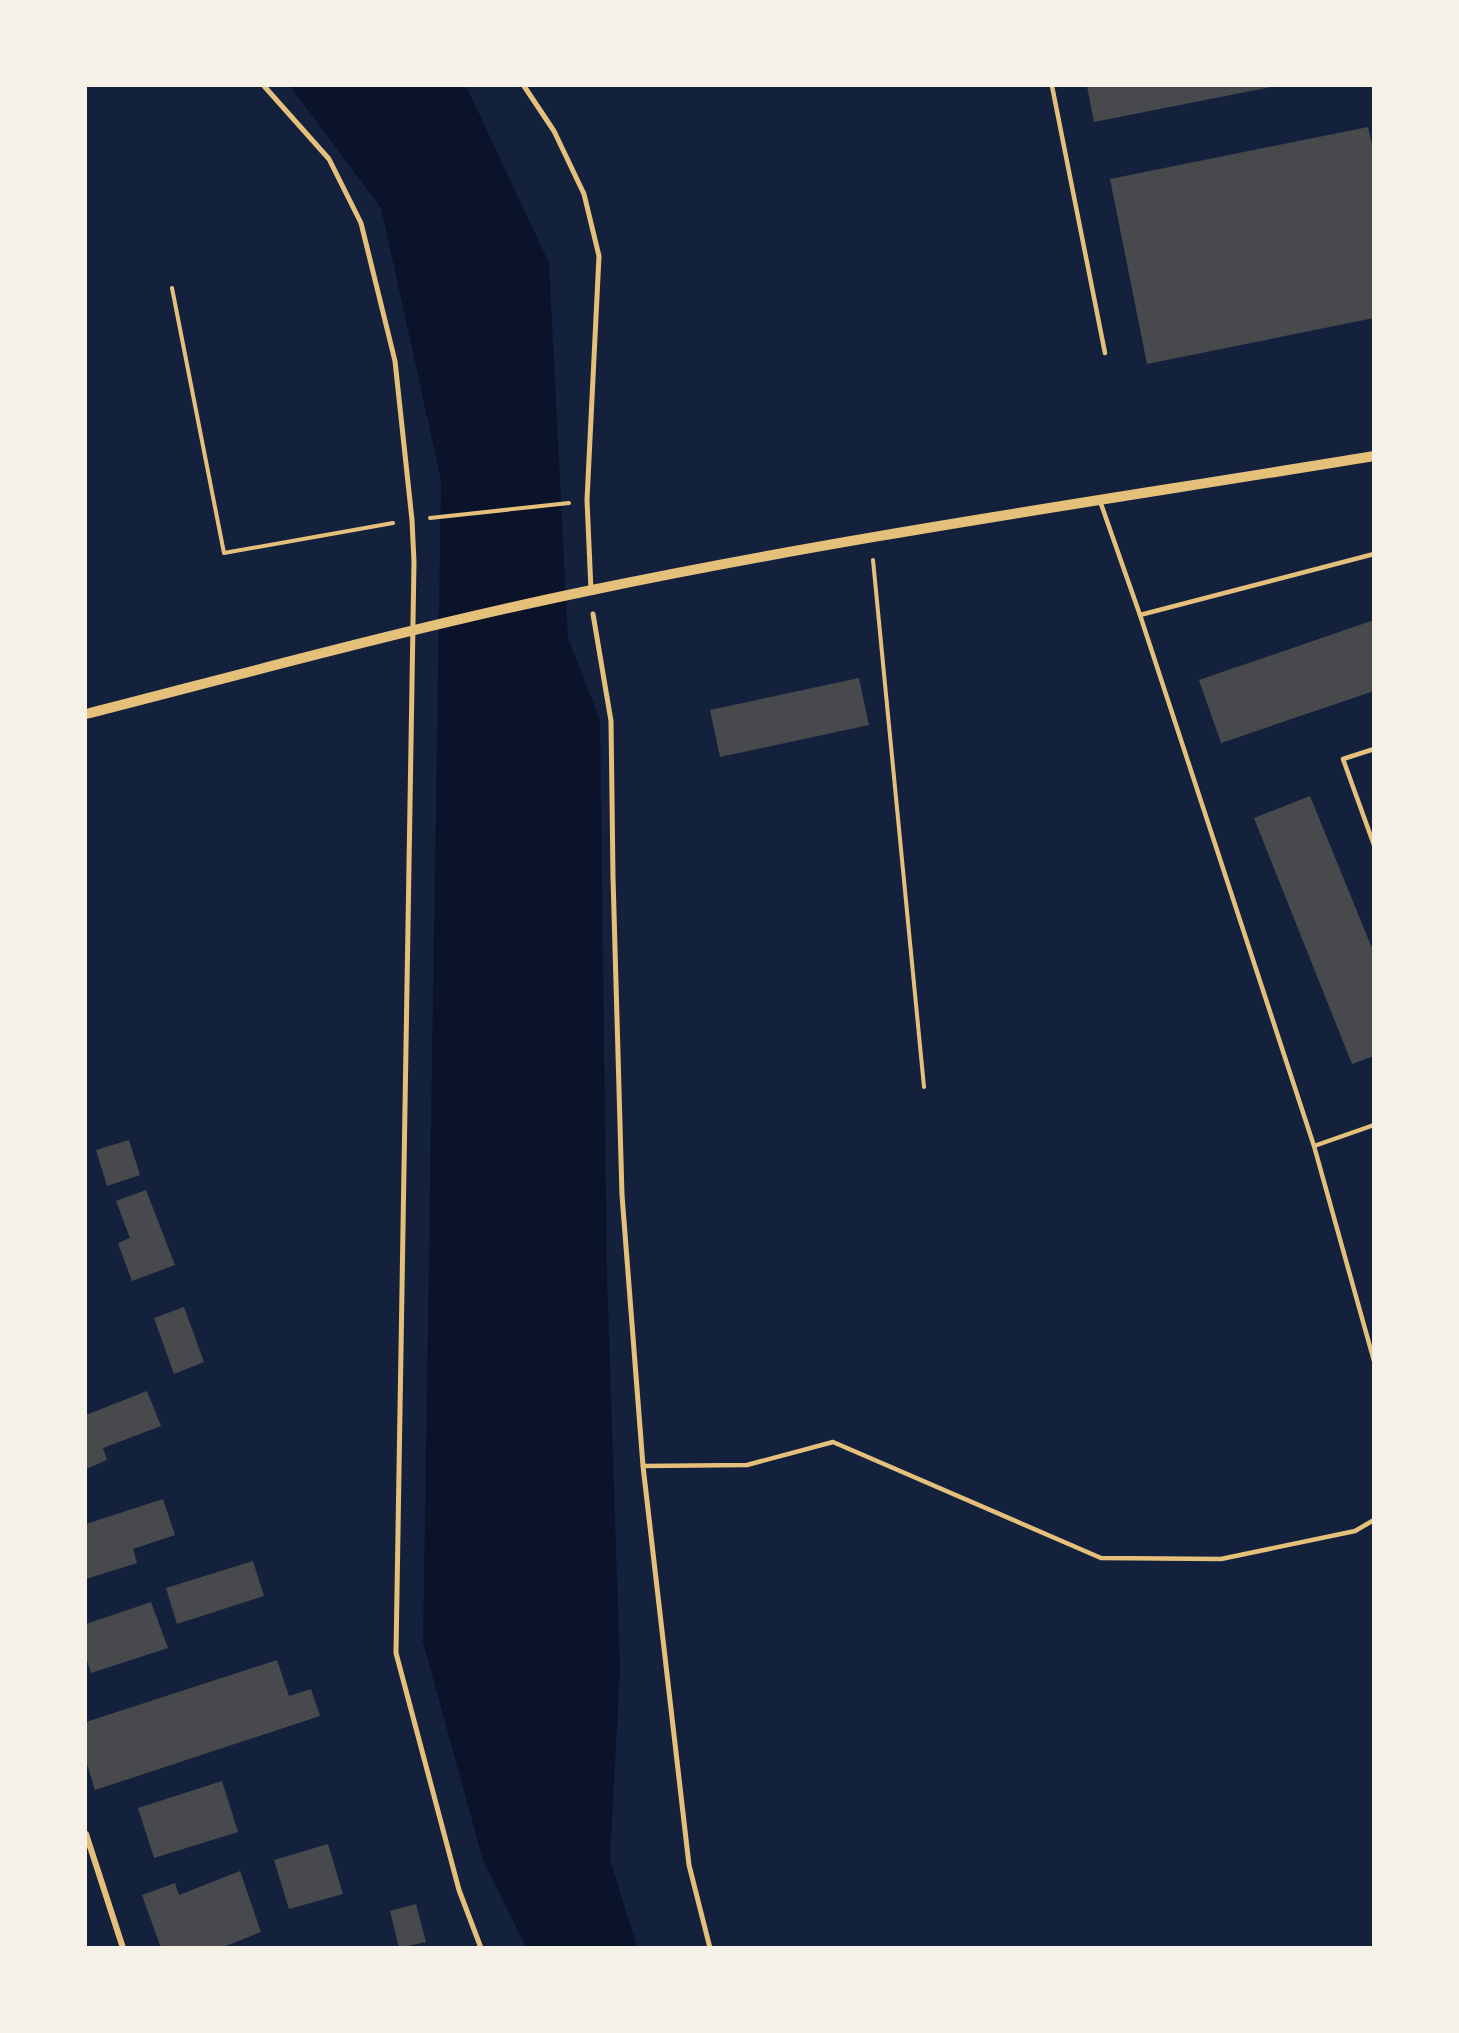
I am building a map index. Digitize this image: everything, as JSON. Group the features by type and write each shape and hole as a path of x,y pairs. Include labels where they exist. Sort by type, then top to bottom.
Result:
{"street":[{"path":"264,86 328,159 361,223 395,361 412,520 414,562 396,1653 459,1890 481,1947"},
{"path":"524,86 554,131 584,194 599,256 587,500 591,590"},
{"path":"86,714 412,632 591,590 791,551 1374,456"},
{"path":"593,614 611,721 622,1195 643,1466 688,1865 710,1947"},
{"path":"86,1834 123,1947"}],"lane":[{"path":"1052,86 1105,353"},
{"path":"1100,501 1140,615 1314,1146 1373,1358"},
{"path":"1140,615 1374,554"},
{"path":"1374,749 1343,759 1374,846"},
{"path":"1314,1146 1374,1125"},
{"path":"643,1466 747,1465 833,1442 1101,1558 1221,1559 1355,1531 1374,1520"}],"path":[{"path":"172,288 224,553 412,520 574,502"},
{"path":"871,538 924,1087"}],"water":[{"path":"290,86 464,86 468,90 549,263 568,638 600,720 607,1275 620,1669 610,1859 637,1947 526,1947 483,1860 423,1642 441,480 381,208"}],"building":[{"path":"1087,86 1271,86 1271,87 1094,122"},
{"path":"1368,127 1374,153 1374,318 1147,364 1110,179"},
{"path":"1374,620 1374,691 1221,743 1199,680"},
{"path":"859,678 869,725 720,757 710,710"},
{"path":"1310,796 1374,953 1374,1056 1352,1064 1254,818"},
{"path":"129,1140 140,1175 107,1186 96,1150"},
{"path":"146,1190 175,1265 132,1281 118,1243 130,1238 116,1201"},
{"path":"184,1307 204,1362 174,1374 154,1318"},
{"path":"147,1391 161,1426 103,1448 107,1460 86,1469 86,1415"},
{"path":"163,1499 175,1535 133,1549 137,1563 86,1579 86,1524"},
{"path":"253,1561 264,1596 177,1624 166,1588"},
{"path":"151,1602 168,1648 91,1673 86,1658 86,1624"},
{"path":"277,1660 289,1696 311,1689 320,1716 95,1790 86,1761 86,1722"},
{"path":"222,1781 238,1832 154,1858 138,1808"},
{"path":"328,1844 343,1894 289,1909 274,1860"},
{"path":"240,1871 261,1932 221,1948 161,1948 142,1895 175,1883 179,1895"},
{"path":"416,1904 426,1942 399,1948 390,1911"}]}
